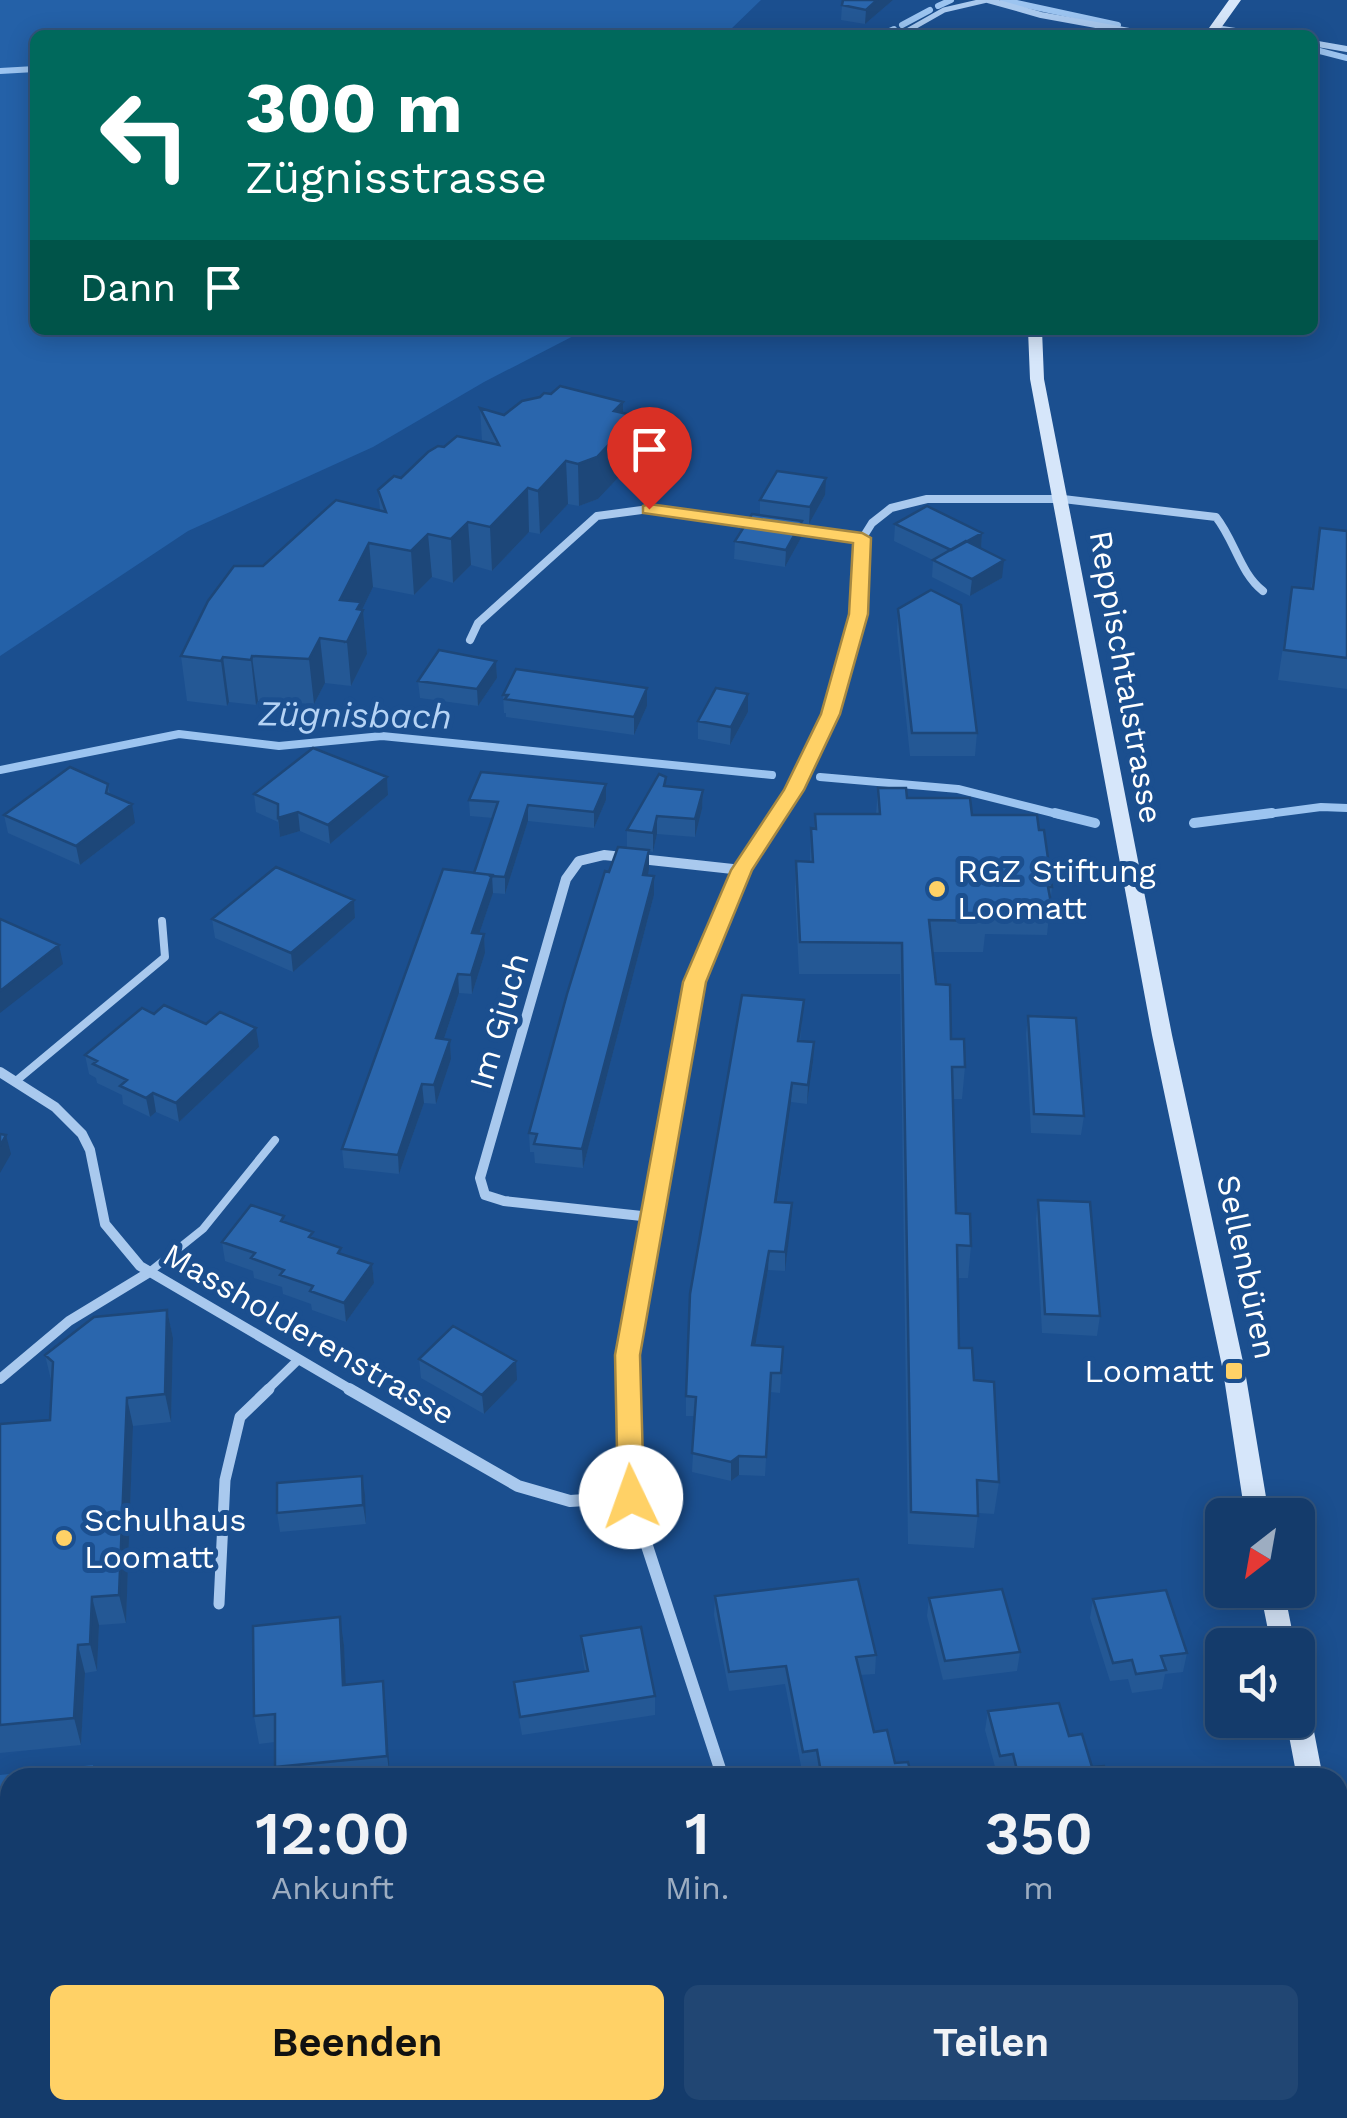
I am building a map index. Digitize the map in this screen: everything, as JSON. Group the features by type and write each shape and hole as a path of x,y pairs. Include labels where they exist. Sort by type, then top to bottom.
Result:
{"main road":[{"path":"1214,30 1234,0"},
{"name":"Reppischtalstrasse","path":"1034,335 1037,380 1162,1036"},
{"name":"Sellenbüren","path":"1162,1036 1234,1371 1254,1498"},
{"path":"1302,1738 1308,1768"}],"street":[{"path":"988,0 1041,15 1124,30"},
{"path":"1318,44 1347,48"},
{"path":"720,1768 631,1497 628,1355 694,982 742,870 794,790 830,714 858,614 862,538 872,523 892,508 927,499 1062,498 1216,516 1233,538 1248,580 1263,591"},
{"path":"470,640 478,623 597,516 649,509 862,538"},
{"name":"Im Gjuch","path":"651,1217 504,1201 485,1195 480,1178 566,879 579,861 604,855 742,870"},
{"name":"Massholderenstrasse","path":"0,1072 60,1112 83,1135 94,1162 98,1204 107,1227 148,1273 518,1486 570,1501 631,1497"},
{"path":"0,1378 70,1321 148,1273"},
{"path":"219,1604 225,1480 240,1417 298,1360"}],"lane":[{"path":"909,30 944,10 988,0"},
{"path":"16,1081 165,957 162,921"},
{"path":"148,1273 203,1229 274,1140"}],"shaded area":[{"path":"0,0 761,0 730,30 30,30 30,335 575,335 484,382 373,447 188,531 0,656"}],"building":[{"path":"843,0 877,0 866,10 842,5"},
{"path":"560,386 623,402 614,411 632,415 627,421 630,422 597,457 578,464 566,461 538,491 528,488 490,527 468,522 451,539 428,534 411,551 369,543 340,600 361,602 357,609 363,610 347,642 320,638 309,659 252,656 251,660 223,657 221,661 181,656 208,601 234,566 263,566 336,500 386,512 378,490 394,476 401,478 438,446 444,447 457,436 499,445 480,408 504,415 522,401 551,394"},
{"path":"777,471 826,478 810,507 760,500"},
{"path":"927,506 982,533 951,550 895,524"},
{"path":"752,514 802,521 786,550 735,541"},
{"path":"1320,528 1347,531 1347,658 1284,650 1292,587 1313,589"},
{"path":"966,541 1004,560 972,579 933,560"},
{"path":"931,590 961,605 977,733 912,733 898,609"},
{"path":"439,650 496,661 477,689 418,681"},
{"path":"516,669 647,688 634,717 505,699 508,695 503,695"},
{"path":"716,688 748,694 731,727 698,721"},
{"path":"313,748 387,777 328,825 298,812 278,818 278,804 254,794"},
{"path":"70,767 108,784 106,793 132,804 76,846 4,815"},
{"path":"481,772 606,784 594,812 528,805 505,877 491,876 474,873 498,802 469,800"},
{"path":"659,774 666,777 664,786 703,790 695,819 657,816 653,833 627,830"},
{"path":"878,788 906,788 907,798 970,798 972,815 1037,815 1039,830 1044,830 1052,887 1048,887 1051,903 983,903 986,921 929,920 936,984 950,985 951,1039 964,1039 965,1067 952,1067 956,1213 970,1214 971,1246 957,1245 959,1348 972,1348 974,1380 994,1382 999,1482 977,1480 978,1516 911,1512 902,943 800,942 796,861 813,862 811,828 816,829 815,814 880,814"},
{"path":"618,847 649,850 643,875 654,876 582,1149 534,1144 537,1134 529,1133 567,994 605,871 609,872"},
{"path":"276,867 354,900 291,953 212,919"},
{"path":"443,869 492,875 472,933 484,934 471,975 458,974 436,1038 450,1040 434,1085 422,1084 398,1155 342,1149"},
{"path":"0,919 59,945 0,991"},
{"path":"742,995 804,1000 798,1041 814,1042 808,1085 792,1083 775,1202 792,1203 785,1252 769,1251 752,1345 783,1347 781,1373 771,1373 766,1457 739,1456 731,1462 692,1453 696,1397 686,1396 690,1294"},
{"path":"164,1005 206,1024 220,1012 256,1028 176,1103 153,1093 146,1098 120,1086 127,1080 93,1064 97,1061 85,1055 142,1008 154,1014"},
{"path":"1028,1016 1076,1018 1084,1116 1034,1114"},
{"path":"1038,1200 1090,1202 1100,1316 1045,1314"},
{"path":"251,1205 284,1216 281,1221 313,1232 309,1237 341,1248 338,1253 372,1264 344,1303 310,1291 313,1286 280,1275 284,1270 251,1258 255,1253 222,1242"},
{"name":"Schulhaus Loomatt","path":"167,1310 165,1394 127,1398 119,1595 92,1597 90,1644 78,1645 74,1718 0,1725 0,1424 50,1420 53,1362 45,1355 94,1317"},
{"path":"453,1326 516,1361 482,1395 419,1359"},
{"path":"362,1476 363,1505 277,1513 277,1483"},
{"path":"858,1579 876,1655 856,1657 874,1732 887,1730 895,1763 908,1762 910,1768 820,1768 817,1750 803,1752 786,1666 729,1672 715,1596"},
{"path":"1002,1589 1020,1652 945,1661 929,1598"},
{"path":"1166,1590 1187,1653 1161,1656 1166,1670 1136,1674 1132,1660 1113,1663 1093,1599"},
{"name":"Schulhaus Loomatt","path":"340,1617 343,1685 383,1681 387,1756 275,1767 275,1714 254,1716 253,1626"},
{"path":"641,1627 655,1696 520,1717 514,1682 588,1671 581,1636"},
{"path":"1059,1703 1069,1736 1082,1734 1092,1767 1105,1768 1016,1768 1013,1754 1000,1756 988,1711"}],"waterway":[{"path":"938,6 951,0"},
{"path":"1003,0 1118,25"},
{"path":"902,25 930,10"},
{"path":"1318,51 1347,58"},
{"path":"0,71 30,69"},
{"name":"Zügnisbach","path":"0,770 179,734 279,746 382,736 772,775"},
{"name":"Zügnisbach","path":"820,777 958,789 1065,816"},
{"name":"Zügnisbach","path":"1253,816 1321,807 1347,808"},
{"name":"Zügnisbach","path":"1055,813 1095,823"},
{"name":"Zügnisbach","path":"1194,823 1272,813"}],"place":[{"name":"RGZ Stiftung Loomatt","path":"937,889"},
{"name":"Loomatt","path":"1234,1371"},
{"name":"Schulhaus Loomatt","path":"64,1538"}],"route":[{"path":"631,1497 628,1355 694,982 716,922 742,870 794,790 830,714 858,614 862,538 649,509"}]}
